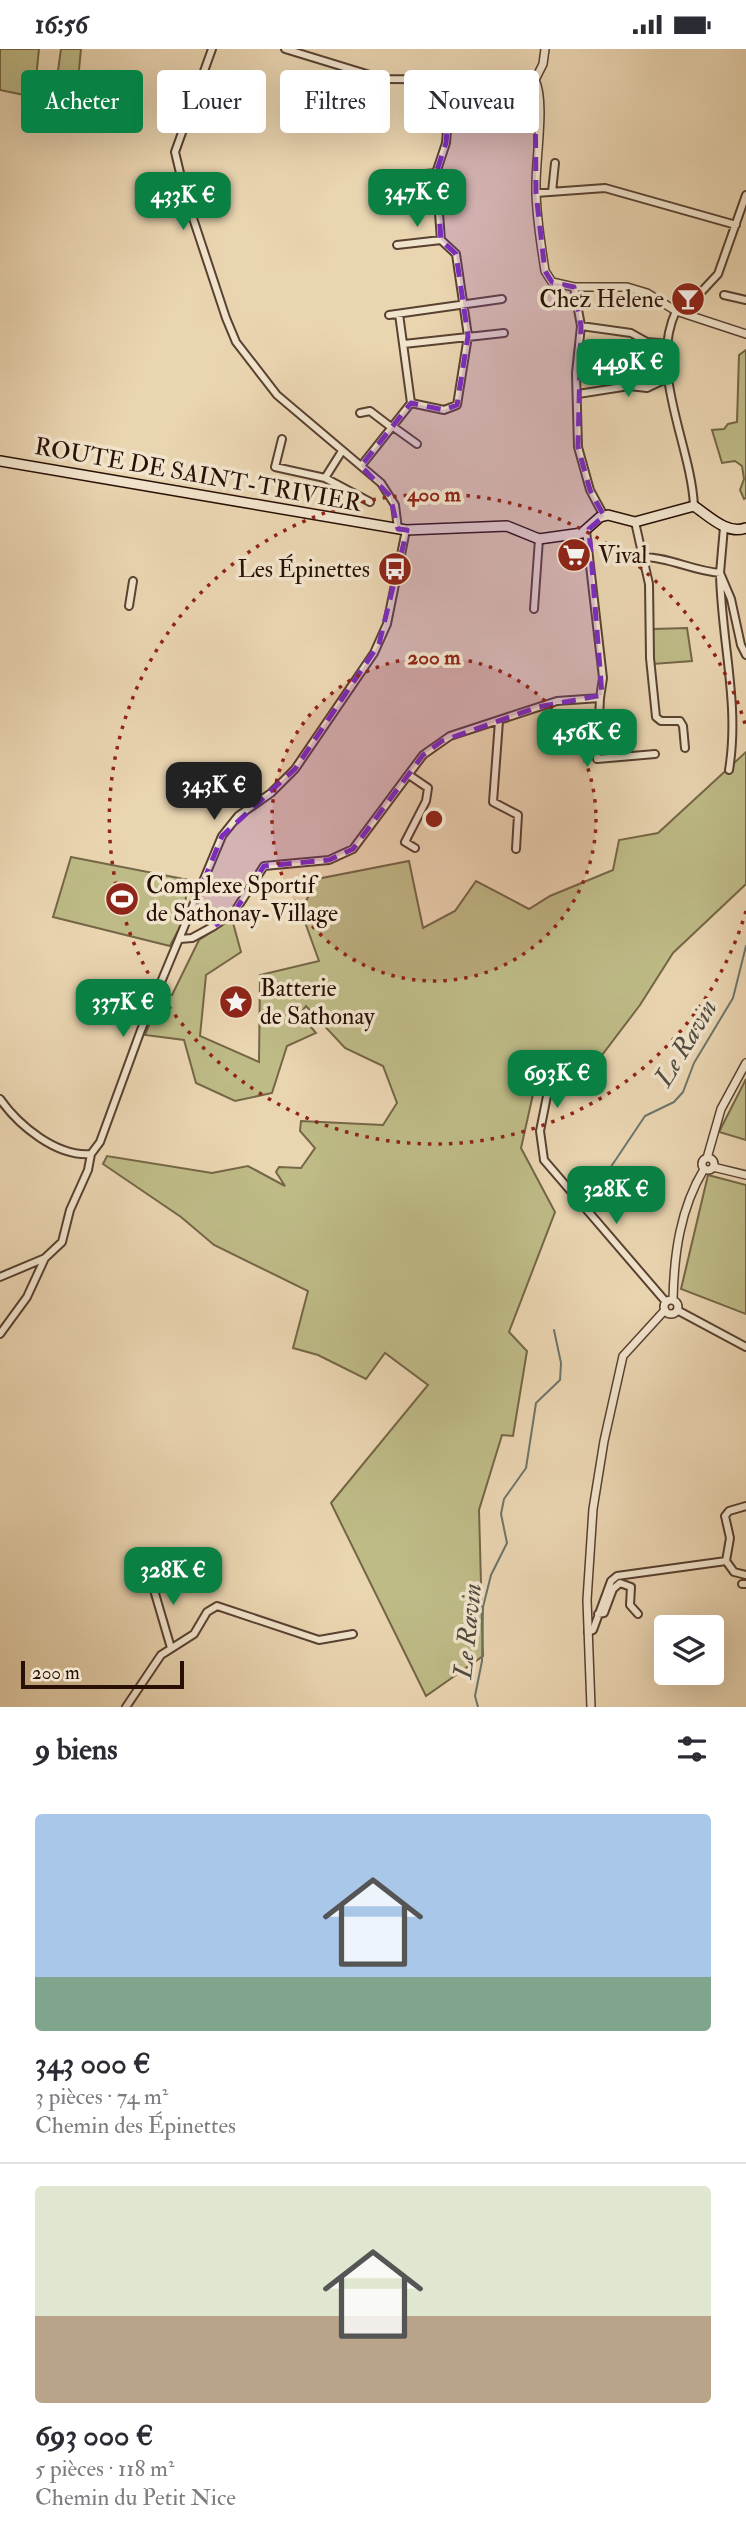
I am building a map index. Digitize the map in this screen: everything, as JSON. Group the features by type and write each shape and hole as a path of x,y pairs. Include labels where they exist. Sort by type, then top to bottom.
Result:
{"main road":[{"name":"ROUTE DE SAINT-TRIVIER","path":"0,461 402,530 507,526 540,539"},
{"path":"540,539 586,531 604,516 635,521 694,506 724,527 737,531 746,528"}],"street":[{"path":"0,1277 45,1258 62,1242 70,1210 91,1162 91,1154 100,1142 141,1030 228,826 295,769 379,644 392,605 402,530 396,505 381,483 277,395 236,342 185,194 175,152 212,49"},
{"path":"285,49 363,76 404,80"},
{"path":"539,72 545,49"},
{"path":"411,403 444,410 457,405 468,336 456,254 441,240 436,173 447,133"},
{"path":"537,133 536,193 545,271 552,282 574,287 627,287 647,293 676,311 746,334"},
{"path":"552,192 555,163"},
{"path":"403,176 436,173"},
{"path":"536,193 605,188 736,225"},
{"path":"687,313 691,303 718,274 746,197"},
{"path":"397,245 441,240"},
{"path":"574,287 581,325 576,373 580,461 590,490 604,516"},
{"path":"724,295 746,300"},
{"path":"389,315 502,299"},
{"path":"676,311 669,344 668,378 687,451 694,506"},
{"path":"361,466 411,403 399,314"},
{"path":"581,325 631,333 647,342 669,344"},
{"path":"404,344 504,333"},
{"path":"578,394 629,386 647,388 668,378"},
{"path":"360,413 370,411 417,444"},
{"path":"272,478 282,439"},
{"path":"326,478 342,451"},
{"path":"275,467 326,478 370,502"},
{"path":"635,521 649,584 650,659 656,717 661,721 680,721 685,748"},
{"path":"724,527 720,573 727,665 733,688 729,770"},
{"path":"586,531 603,672 597,759 655,754"},
{"path":"534,609 540,539"},
{"path":"643,557 659,557 679,566 720,573"},
{"path":"720,573 732,599 741,645 746,655"},
{"path":"129,605 133,581"},
{"path":"180,939 192,938 234,912 264,866 329,860 353,849 434,745 450,736 557,701 600,698"},
{"path":"499,721 493,802 518,815 516,849"},
{"path":"409,775 428,788 426,801 405,842 415,848"},
{"path":"194,905 214,926"},
{"path":"555,1056 540,1131 541,1149 547,1167 668,1304 677,1304 677,1310 746,1347"},
{"path":"704,1170 701,1163 707,1158 721,1109 746,1063"},
{"path":"0,1099 23,1125 45,1139 69,1152 91,1154"},
{"path":"707,1158 713,1161 713,1167"},
{"path":"591,1707 588,1632 593,1509 619,1370 627,1349 668,1304 679,1233 688,1200 704,1170 713,1167 746,1175"},
{"path":"0,1333 27,1297 45,1258"},
{"path":"746,1506 729,1511 725,1516 730,1538 726,1561 734,1572 746,1574"},
{"path":"588,1632 593,1630 611,1581 617,1576 726,1561"},
{"path":"149,1573 171,1648"},
{"path":"598,1615 604,1613 614,1589 620,1583 631,1587 630,1605 638,1614"},
{"path":"126,1707 161,1655 194,1634 207,1612 217,1606 320,1640 353,1634"}],"highlighted area":[{"path":"451,80 535,80 536,193 545,271 552,282 574,287 581,326 578,447 590,490 604,516 589,529 602,695 538,707 442,741 423,755 353,849 329,860 264,866 235,911 214,926 194,905 222,836 295,769 379,644 407,530 398,529 390,496 361,466 411,403 444,410 457,405 468,336 456,254 441,240 436,173 446,143"}],"shaded area":[{"path":"0,49 39,49 37,70 21,70 21,94 0,90"},
{"path":"61,49 81,49 79,70 58,70"},
{"path":"746,350 744,499 740,490 744,479 742,466 735,461 722,463 712,430 724,429 728,424 737,422 739,355"},
{"path":"687,628 692,661 653,664 653,629"},
{"path":"746,752 746,884 673,953 640,1005 580,1084 538,1072 521,1148 555,1212 509,1332 527,1351 513,1436 502,1435 479,1510 483,1656 426,1696 331,1503 428,1385 385,1353 366,1379 318,1355 293,1348 308,1291 214,1245 181,1217 103,1164 107,1156 212,1173 248,1166 285,1186 276,1172 279,1167 301,1168 315,1148 300,1131 301,1121 383,1125 397,1103 383,1066 345,1048 306,1006 300,1014 316,1033 287,1046 272,1093 235,1101 196,1083 184,1040 145,1035 162,993 172,995 199,940 232,919 241,952 206,975 200,1036 259,1062 260,975 319,961 301,911 317,879 409,861 423,928 455,911 476,881 529,909 550,896 613,870 619,840 658,833"},
{"name":"Complexe Sportif de Sathonay-Village","path":"71,857 189,880 181,925 170,946 53,917"},
{"path":"746,1079 746,1140 719,1132"},
{"path":"708,1175 746,1185 746,1314 681,1289"}],"waterway":[{"name":"Le Ravin","path":"594,1210 590,1198 645,1116 674,1102 683,1092 694,1063 733,998 746,946"},
{"name":"Le Ravin","path":"478,1707 475,1696 482,1661 483,1607 491,1575 507,1543 501,1514 504,1499 526,1468 536,1403 560,1380 561,1363 554,1330"}],"place":[{"name":"Chez Helene","path":"688,299"},
{"name":"Vival","path":"574,555"},
{"name":"Les Épinettes","path":"395,569"},
{"name":"Complexe Sportif de Sathonay-Village","path":"122,899"},
{"name":"Batterie de Sathonay","path":"236,1002"}]}
